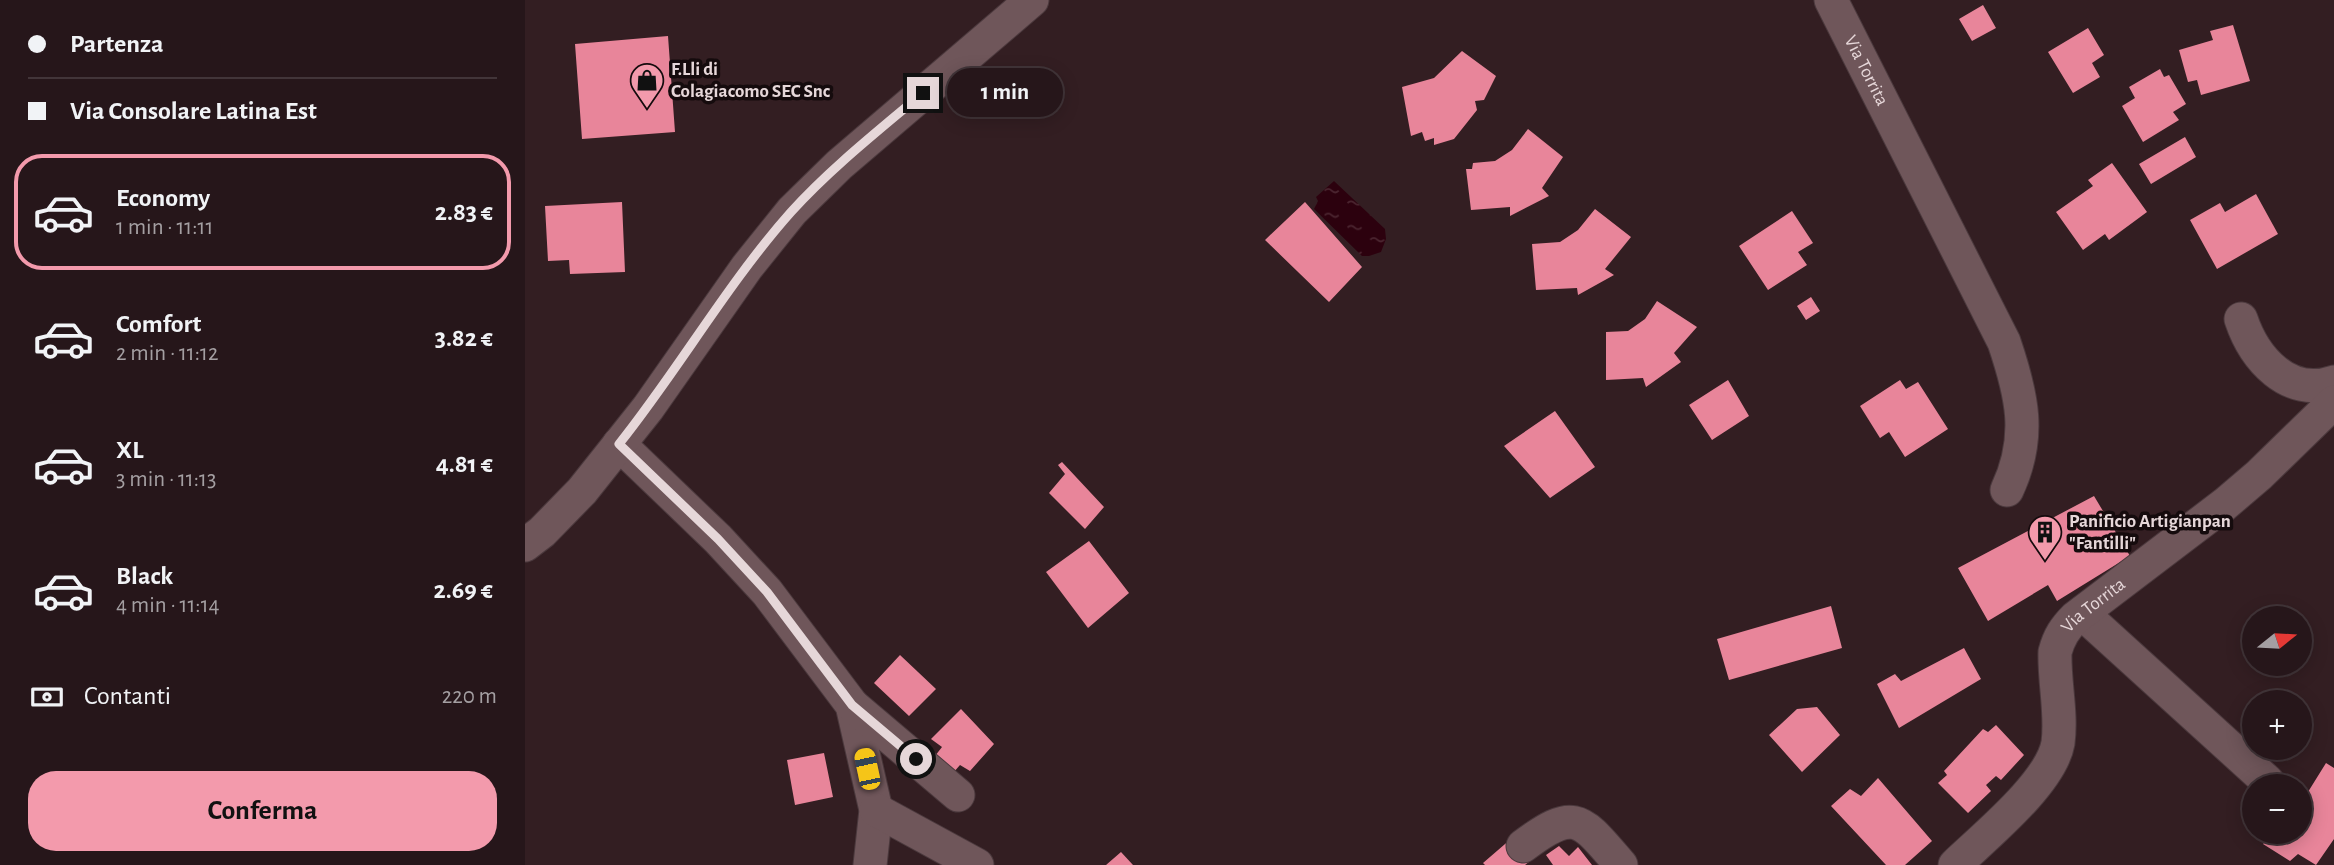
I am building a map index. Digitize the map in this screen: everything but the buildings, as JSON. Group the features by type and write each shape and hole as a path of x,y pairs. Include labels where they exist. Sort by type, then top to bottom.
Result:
{"street":[{"path":"525,545 565,509 619,444 659,393 753,259 792,211 839,165 1032,0"},
{"name":"Via Torrita","path":"1831,0 2004,342 2018,387 2023,423 2017,467 2007,490"},
{"path":"2241,319 2262,361 2275,372 2296,384 2312,387 2334,382"},
{"name":"Via Torrita","path":"1955,865 2014,808 2051,765 2058,740 2055,652 2059,637 2066,628 2081,613 2259,475 2334,402"},
{"path":"619,444 718,539 767,592 852,705 958,795"},
{"path":"2081,613 2259,774"},
{"path":"852,705 876,810 870,865"},
{"path":"876,810 977,865"},
{"path":"1523,846 1558,823 1571,822 1587,828 1621,865"}],"water":[{"path":"1334,181 1385,229 1386,239 1381,252 1362,256 1314,209 1318,201 1316,197"}],"place":[{"name":"F.Lli di Colagiacomo SEC Snc","path":"647,110"},
{"name":"Panificio Artigianpan \"Fantilli\"","path":"2045,562"}],"route":[{"path":"916,759 852,705 767,592 718,539 619,444 659,393 747,267 792,211 839,165 923,93"}]}
